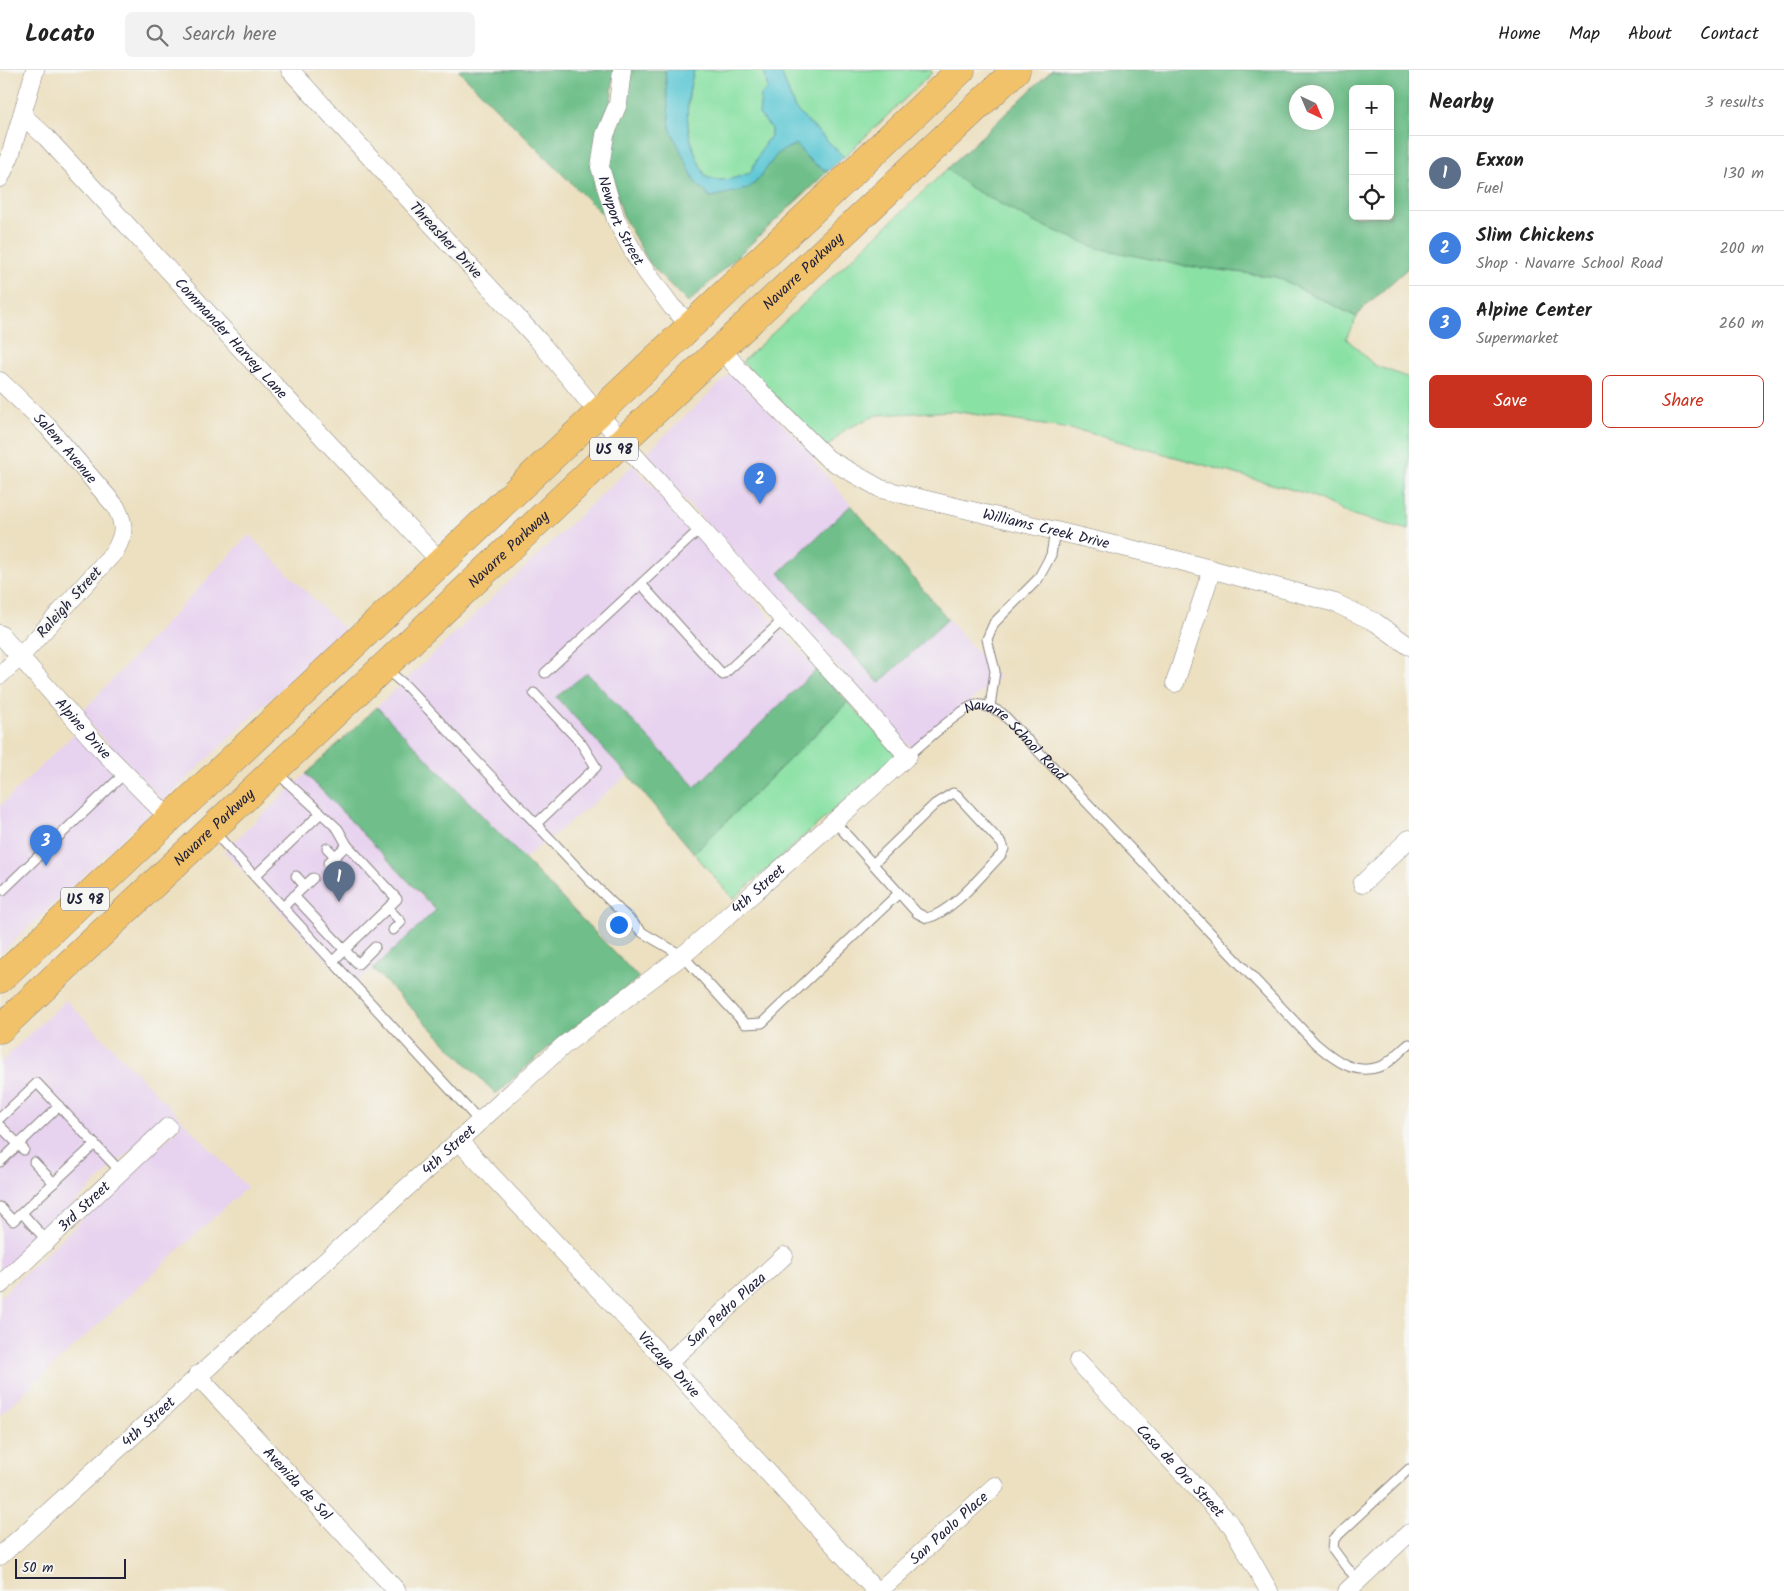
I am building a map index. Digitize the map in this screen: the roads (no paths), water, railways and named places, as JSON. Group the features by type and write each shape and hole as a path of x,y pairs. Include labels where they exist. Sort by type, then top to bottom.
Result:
{"highway":[{"name":"US 98","path":"0,979 961,70"},
{"name":"Navarre Parkway","path":"0,1029 1016,70"},
{"path":"212,829 206,816 209,804 218,790 346,668 357,642"},
{"path":"24,1007 31,986 172,850 174,835 170,819"}],"street":[{"path":"0,178 10,156 35,70"},
{"name":"Threasher Drive","path":"290,70 538,340 597,413"},
{"name":"Newport Street","path":"622,70 618,104 605,135 600,167 616,220 638,262 672,307 691,325"},
{"name":"Commander Harvey Lane","path":"22,115 46,137 441,562"},
{"name":"Williams Creek Drive","path":"721,348 740,371 828,459 860,479 881,489 1212,569 1335,603 1375,622 1409,646"},
{"name":"Salem Avenue","path":"0,381 48,427 116,507 124,521"},
{"path":"597,413 700,529 908,756"},
{"name":"Raleigh Street","path":"0,675 20,657 115,551 124,532 124,521"},
{"path":"1175,683 1212,569"},
{"name":"Alpine Drive","path":"0,634 125,773 170,819"},
{"name":"4th Street","path":"0,1556 563,1046 683,956 908,756"},
{"path":"1362,884 1409,839"},
{"name":"3rd Street","path":"0,1285 168,1127"},
{"name":"Vizcaya Drive","path":"458,1140 668,1363 876,1591"},
{"name":"San Pedro Plaza","path":"668,1363 784,1256"},
{"name":"Casa de Oro Street","path":"1078,1361 1232,1526 1269,1591"},
{"name":"Avenida de Sol","path":"197,1376 397,1591"},
{"name":"San Paolo Place","path":"880,1591 995,1486"},
{"path":"1353,1586 1409,1534"}],"lane":[{"path":"545,673 700,529"},
{"path":"990,707 995,671 987,639 994,623 1038,579 1051,555 1055,531"},
{"path":"641,584 723,675 783,620"},
{"path":"384,666 407,687 536,824 643,933 683,956 746,1024 762,1023 899,893"},
{"path":"534,694 581,743 596,767 536,824"},
{"name":"Navarre School Road","path":"908,756 960,714 975,705 990,707 1002,713 1316,1044 1330,1056 1356,1070 1383,1066 1409,1044"},
{"path":"274,770 338,829 347,845 397,899 333,961"},
{"path":"3,890 125,773"},
{"path":"834,821 917,913 927,918 936,916 954,903 1001,855 1004,849 1002,844 953,793 935,804 873,864"},
{"path":"255,876 294,843 309,828 320,813"},
{"path":"212,829 479,1121"},
{"path":"328,863 347,845"},
{"path":"327,848 335,856"},
{"path":"296,876 305,886"},
{"path":"283,907 313,878"},
{"path":"294,896 358,964 375,947"},
{"path":"388,908 402,922 393,930"},
{"path":"0,1118 38,1083 121,1172"},
{"path":"0,1162 21,1148 59,1106"},
{"path":"0,1126 21,1148"},
{"path":"0,1207 13,1221 95,1144"},
{"path":"34,1162 54,1183"},
{"path":"22,1213 47,1241"},
{"path":"1353,1586 1347,1568 1332,1549 1334,1539 1409,1469"}],"water":[{"path":"665,70 694,70 688,99 688,125 694,149 706,177 728,180 750,173 766,141 771,137 771,128 759,114 761,95 768,89 764,70 780,70 795,109 844,157 828,171 810,160 796,144 778,153 757,181 747,189 711,197 695,182 670,128"}],"place":[{"name":"Slim Chickens","path":"760,504"},
{"name":"Alpine Center","path":"46,866"},
{"name":"Exxon","path":"339,902"}]}
